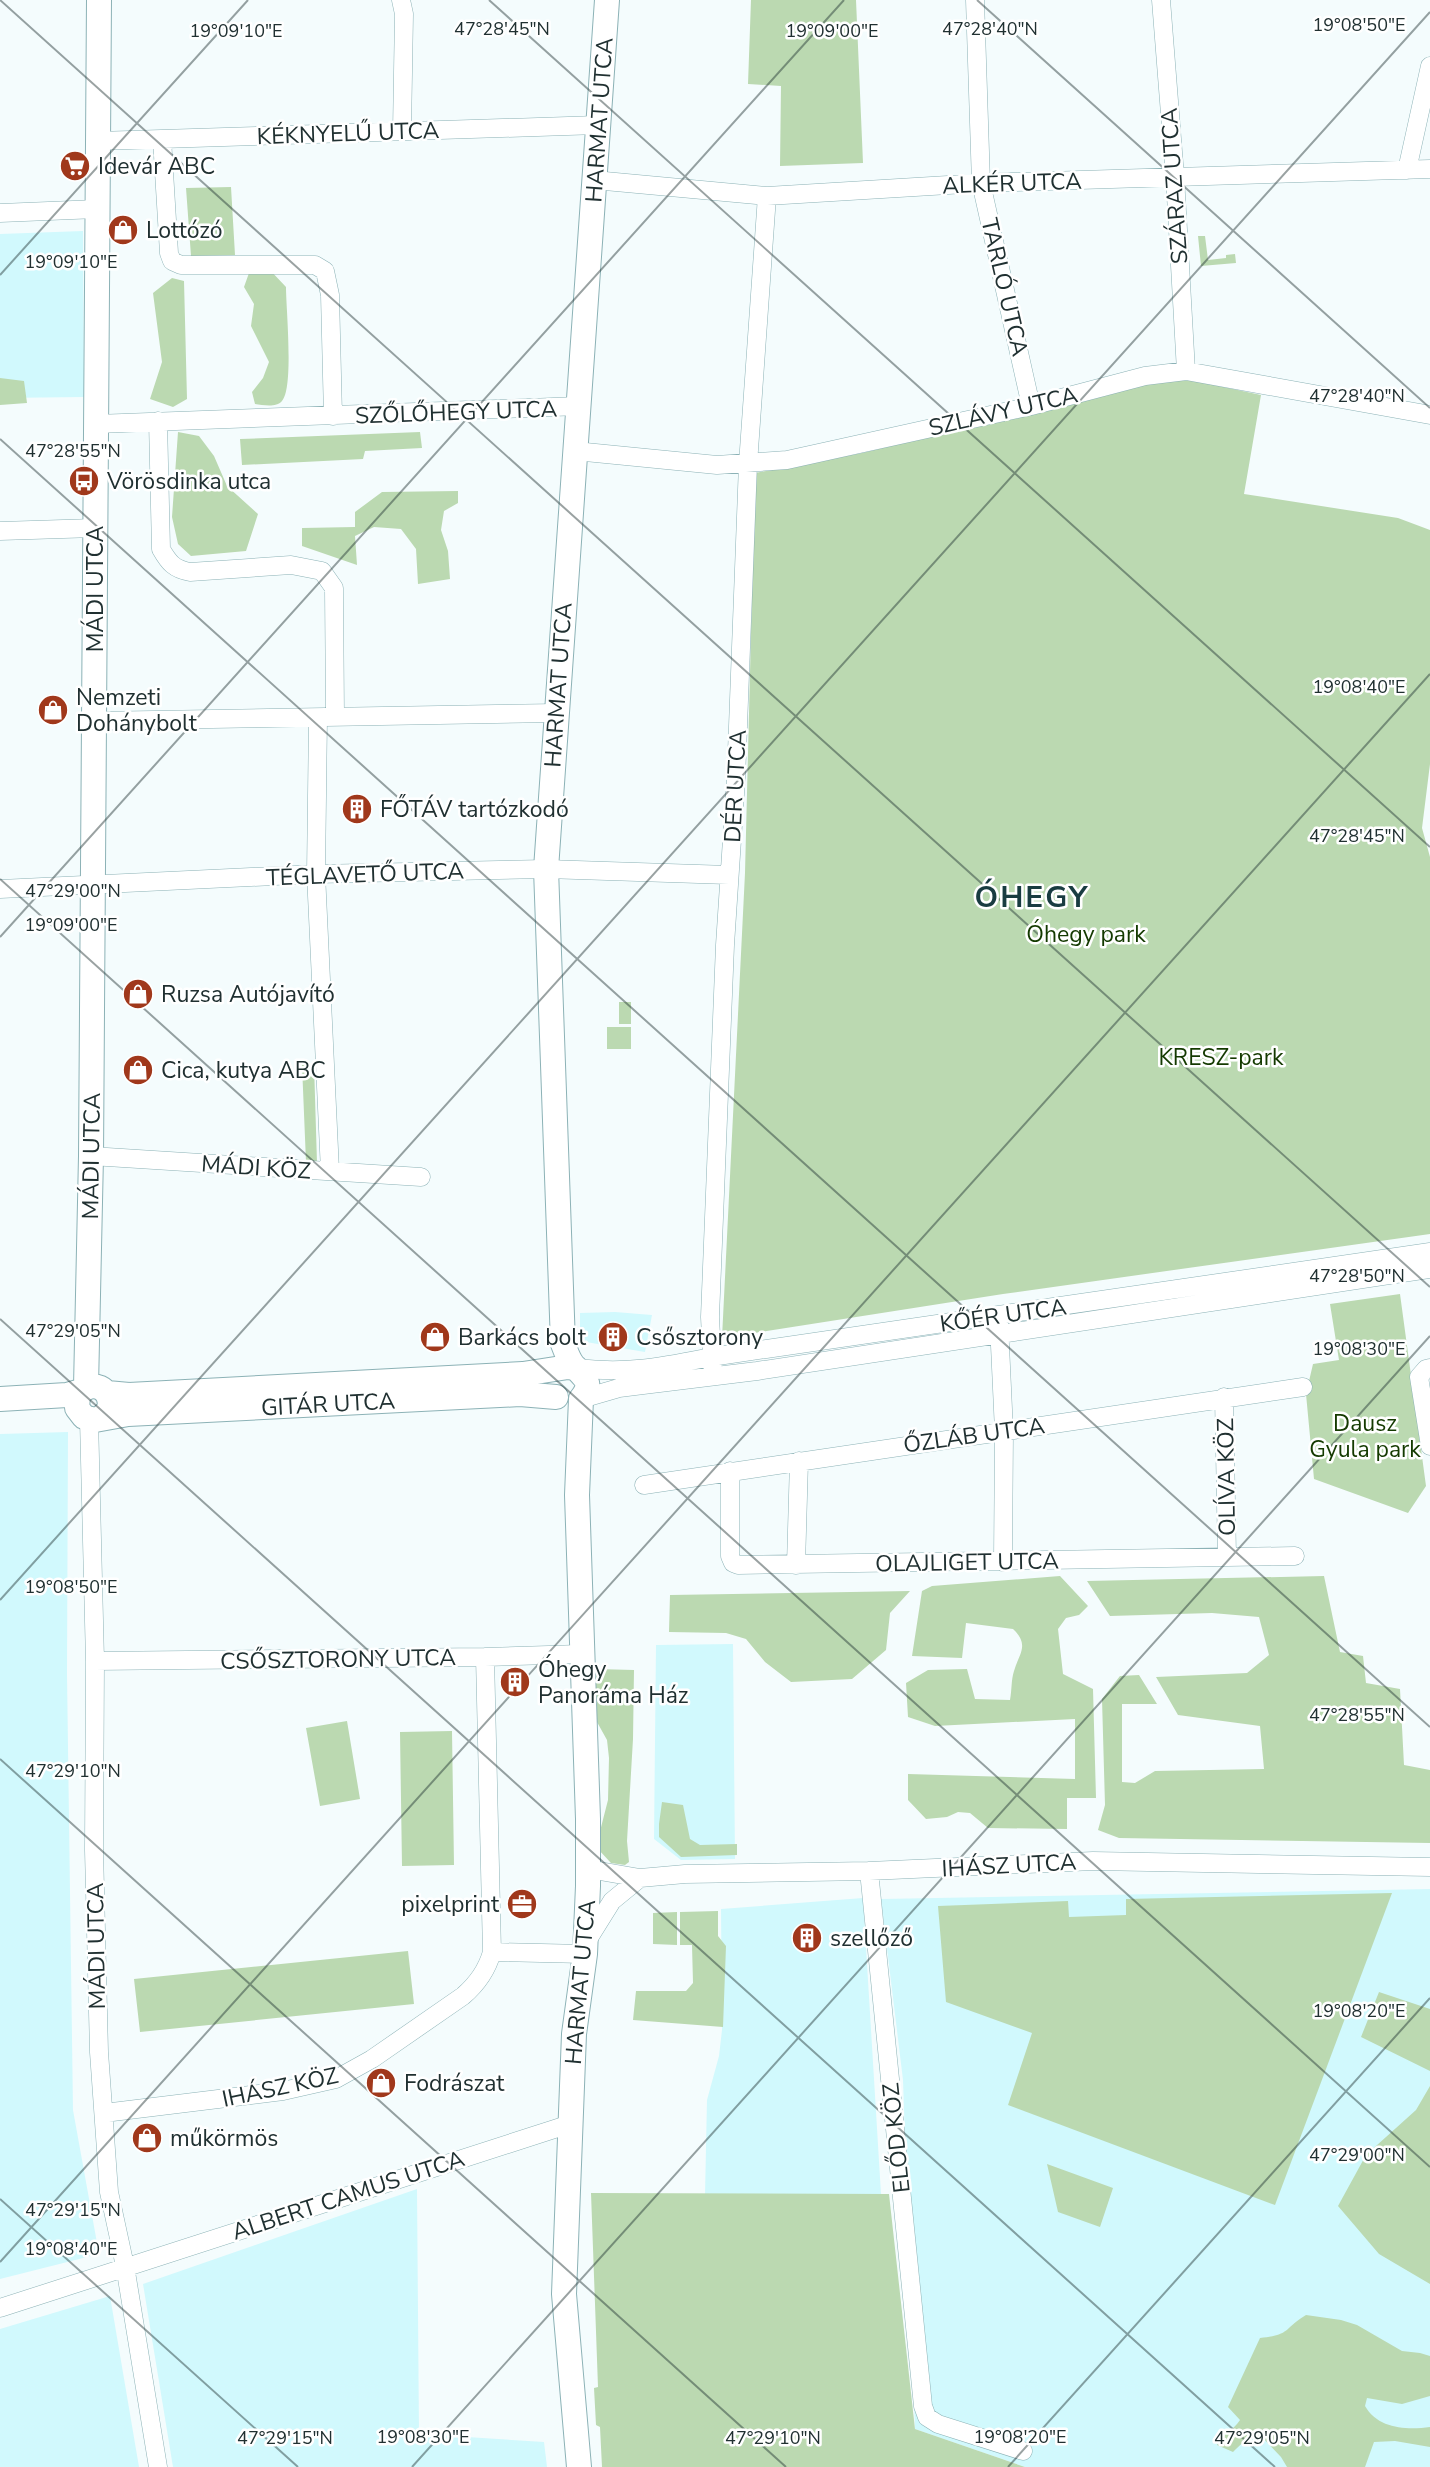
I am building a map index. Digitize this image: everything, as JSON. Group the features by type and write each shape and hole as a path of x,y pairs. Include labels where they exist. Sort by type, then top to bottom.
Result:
{"street":[{"name":"MÁDI UTCA","path":"99,0 91,1156 96,1971 109,2192 125,2266 158,2467"},
{"path":"401,0 404,14 402,131"},
{"name":"HARMAT UTCA","path":"579,2467 564,2294 574,2034 585,1949 588,1869 577,1495 566,1399 552,1381 568,1369 563,1343 547,869 607,0"},
{"name":"TARLÓ UTCA","path":"975,0 981,183 1031,405"},
{"name":"SZÁRAZ UTCA","path":"1161,0 1186,371"},
{"path":"1407,170 1430,66"},
{"name":"KÉKNYELŰ UTCA","path":"98,141 598,125"},
{"name":"SZŐLŐHEGY UTCA","path":"162,139 169,253 172,261 181,265 315,265 325,271 330,295 333,416"},
{"name":"ALKÉR UTCA","path":"594,180 767,196 981,183 1430,169"},
{"name":"DÉR UTCA","path":"713,1376 712,1276 748,464 767,196"},
{"path":"0,213 97,209"},
{"name":"SZLÁVY UTCA","path":"575,452 717,465 787,460 1031,405 1145,376 1186,371 1430,415"},
{"name":"SZŐLŐHEGY UTCA","path":"96,425 579,406"},
{"path":"158,421 161,549 169,563 177,569 190,572 291,565 322,571 334,588 316,874 330,1171"},
{"path":"0,531 95,528"},
{"path":"94,721 556,713"},
{"name":"TÉGLAVETŐ UTCA","path":"0,889 316,874 547,869 730,875"},
{"name":"MÁDI KÖZ","path":"91,1156 422,1177"},
{"name":"KŐÉR UTCA","path":"568,1369 616,1372 641,1370 711,1357 1430,1252"},
{"name":"KŐÉR UTCA","path":"566,1399 619,1388 1000,1335 1430,1269"},
{"path":"998,1316 1004,1431 1003,1562"},
{"path":"1430,1368 1419,1377 1430,1446"},
{"name":"GITÁR UTCA","path":"0,1410 67,1409 130,1395 523,1374 568,1369"},
{"name":"ŐZLÁB UTCA","path":"644,1485 1303,1387"},
{"name":"GITÁR UTCA","path":"0,1399 67,1395 128,1414 520,1394 566,1399"},
{"name":"OLÍVA KÖZ","path":"1224,1397 1227,1556"},
{"path":"796,1564 799,1461"},
{"name":"OLAJLIGET UTCA","path":"730,1471 731,1561 745,1566 1295,1556"},
{"name":"CSŐSZTORONY UTCA","path":"95,1661 581,1654"},
{"name":"IHÁSZ KÖZ","path":"104,2113 284,2091 336,2079 372,2059 473,1987 487,1969 492,1952 485,1657"},
{"name":"IHÁSZ UTCA","path":"588,1869 640,1878 685,1874 869,1871 1093,1861 1430,1867"},
{"name":"ELŐD KÖZ","path":"869,1871 923,2406 927,2417 937,2424 1023,2451"},
{"path":"492,1952 585,1949 612,1901 640,1878"},
{"name":"ALBERT CAMUS UTCA","path":"0,2308 570,2124"}],"shaded area":[{"path":"83,231 84,397 0,398 0,234"},
{"path":"580,1313 652,1315 645,1352 580,1341"},
{"path":"68,1432 67,1674 73,2110 99,2254 0,2279 0,1434"},
{"path":"733,1644 735,1859 681,1860 654,1839 656,1645"},
{"path":"1430,1889 1430,2467 1025,2467 915,2429 903,2080 881,1899"},
{"path":"863,1898 881,2194 705,2195 707,2100 719,2056 722,2030 721,1909"},
{"path":"417,2189 419,2434 544,2442 547,2467 173,2467 143,2284"},
{"path":"110,2296 139,2467 0,2467 0,2329"}],"green space":[{"path":"751,0 856,0 863,163 780,166 781,86 748,84"},
{"path":"231,187 235,255 191,256 186,188"},
{"path":"1198,236 1205,236 1208,260 1235,254 1236,263 1201,266"},
{"path":"269,269 286,287 288,381 282,401 276,405 255,404 252,392 263,378 269,362 251,326 254,304 244,287 249,273"},
{"path":"172,278 184,281 187,399 173,407 150,399 162,362 153,293"},
{"path":"0,378 24,381 27,403 0,405"},
{"name":"Óhegy park","path":"1186,379 1261,395 1244,494 1398,518 1430,530 1430,764 1422,828 1430,857 1430,1234 1003,1294 722,1338 745,873 755,473 862,453 1143,384"},
{"path":"178,432 199,436 214,456 227,486 258,514 246,551 191,556 178,544 172,517"},
{"path":"420,432 422,448 365,451 363,459 242,465 240,439"},
{"path":"458,491 458,503 444,511 441,530 448,551 450,579 418,584 416,549 401,529 374,527 355,536 357,565 302,546 302,528 355,527 355,512 382,492"},
{"path":"619,1002 631,1002 631,1024 619,1024"},
{"path":"607,1027 631,1027 631,1049 607,1049"},
{"path":"314,1064 317,1163 306,1162 302,1065"},
{"name":"Dausz Gyula park","path":"1400,1294 1426,1486 1408,1513 1314,1479 1306,1394 1313,1364 1339,1360 1330,1304"},
{"path":"1060,1576 1088,1606 1079,1615 1066,1618 1058,1629 1063,1674 1093,1689 1096,1798 1067,1798 1067,1829 988,1828 970,1813 958,1812 947,1817 926,1819 908,1800 908,1774 1075,1779 1075,1719 935,1726 908,1717 906,1683 928,1670 967,1669 975,1699 1010,1700 1013,1674 1022,1650 1021,1640 1013,1629 966,1623 962,1658 912,1656 922,1591 932,1586"},
{"path":"1324,1576 1340,1652 1363,1656 1366,1683 1400,1689 1404,1765 1430,1770 1430,1843 1119,1838 1098,1830 1105,1805 1102,1699 1120,1676 1139,1675 1157,1704 1122,1704 1122,1782 1135,1783 1155,1771 1264,1769 1260,1726 1178,1715 1156,1677 1247,1673 1269,1655 1259,1617 1212,1613 1110,1616 1087,1581"},
{"path":"910,1591 890,1613 886,1650 852,1679 791,1682 765,1662 746,1639 726,1633 669,1632 670,1595"},
{"path":"596,1669 634,1670 627,1841 629,1862 625,1865 611,1863 598,1849 608,1800 609,1758 607,1740 592,1713 593,1678"},
{"path":"347,1721 360,1799 320,1806 306,1728"},
{"path":"452,1731 454,1865 402,1866 400,1732"},
{"path":"662,1802 683,1805 690,1839 700,1845 737,1844 737,1855 681,1857 659,1837"},
{"path":"1392,1893 1275,2205 1008,2105 1032,2033 946,2002 938,1906 1068,1901 1069,1917 1126,1915 1126,1899"},
{"path":"718,1911 718,1936 726,1946 723,2027 633,2020 636,1991 686,1991 693,1983 692,1945 680,1945 680,1912"},
{"path":"677,1912 677,1945 653,1944 653,1913"},
{"path":"408,1951 414,2004 140,2032 134,1979"},
{"path":"1379,1992 1430,2009 1430,2071 1361,2037"},
{"path":"1430,2086 1430,2284 1379,2254 1338,2206 1366,2155 1416,2110"},
{"path":"1047,2164 1113,2188 1100,2227 1058,2212"},
{"path":"591,2193 889,2194 915,2429 1025,2467 602,2467 594,2388 598,2387"},
{"path":"1306,2315 1357,2325 1402,2351 1430,2356 1430,2396 1402,2404 1367,2398 1365,2406 1385,2424 1403,2428 1430,2427 1430,2447 1395,2441 1374,2442 1365,2467 1287,2467 1262,2437 1249,2439 1233,2452 1217,2445 1240,2420 1228,2407 1260,2338 1282,2333"}],"place":[{"name":"Idevár ABC","path":"75,166"},
{"name":"Lottózó","path":"123,230"},
{"name":"Vörösdinka utca","path":"84,481"},
{"name":"Nemzeti Dohánybolt","path":"53,710"},
{"name":"FŐTÁV tartózkodó","path":"357,809"},
{"name":"Ruzsa Autójavító","path":"138,994"},
{"name":"Cica, kutya ABC","path":"138,1070"},
{"name":"Barkács bolt","path":"435,1337"},
{"name":"Csősztorony","path":"613,1337"},
{"name":"Óhegy Panoráma Ház","path":"515,1682"},
{"name":"pixelprint","path":"522,1904"},
{"name":"szellőző","path":"807,1938"},
{"name":"Fodrászat","path":"381,2083"},
{"name":"műkörmös","path":"147,2138"}],"district":[{"name":"ÓHEGY","path":"1032,897"}],"park label":[{"name":"KRESZ-park","path":"1221,1057"}]}
